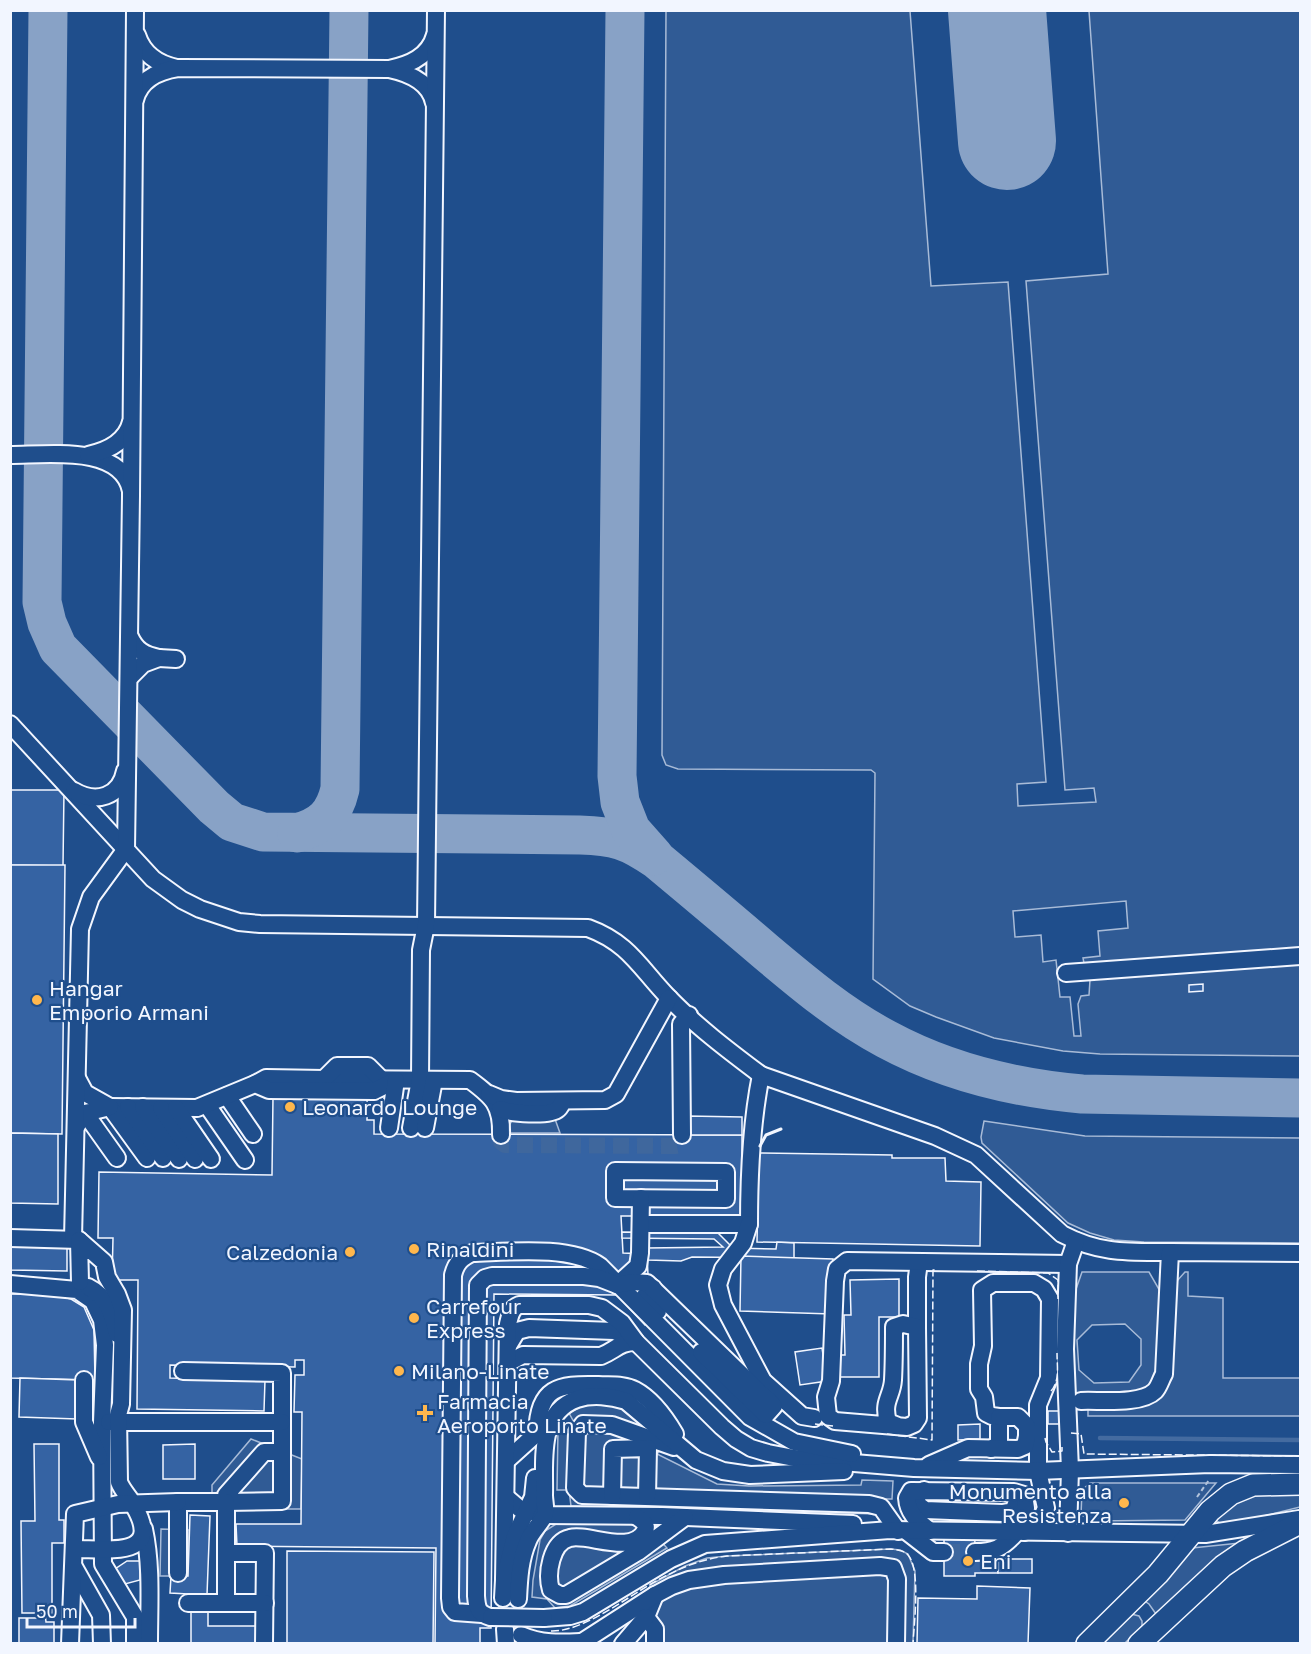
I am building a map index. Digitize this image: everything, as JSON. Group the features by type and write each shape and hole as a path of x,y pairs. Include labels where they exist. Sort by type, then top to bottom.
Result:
{"main road":[{"path":"1087,1644 1158,1574 1210,1511 1231,1494 1253,1485 1300,1484"},
{"path":"1141,1642 1223,1566 1245,1551 1300,1523"},
{"path":"1120,1611 1134,1607 1147,1614 1149,1629 1141,1642"}],"lane":[{"path":"135,10 132,496 126,849 91,897 80,929 77,1078 92,1114 164,1158"},
{"path":"408,1080 406,1128 408,1080 421,950 426,925 436,10"},
{"path":"135,104 136,95 157,72 178,68 389,69 403,67 417,60 433,41 436,28"},
{"path":"135,30 139,42 150,57 178,68"},
{"path":"389,69 403,72 423,84 433,95 435,110"},
{"path":"85,456 114,447 129,428 132,415"},
{"path":"10,454 100,458 119,471 129,482 132,496"},
{"path":"130,637 142,653 159,658 176,659"},
{"path":"129,678 143,663 159,658"},
{"path":"10,724 153,879 182,900 200,909 239,922 260,924 588,928 608,935 624,947 669,998 761,1076 935,1137 976,1155 1062,1234 1076,1241 1115,1252 1300,1253"},
{"path":"71,789 84,797 96,798 111,795 119,787 124,776 128,755"},
{"path":"1065,973 1300,956"},
{"path":"255,1084 269,1090 374,1091 408,1080 470,1080 489,1094 501,1099 605,1100 616,1094 669,998"},
{"path":"682,1135 681,1023 689,1015"},
{"path":"92,1114 135,1107 168,1108 212,1103 266,1078 324,1079 337,1066 369,1066 408,1080"},
{"path":"761,1076 755,1102 750,1165 749,1224 743,1243 723,1269 718,1285 723,1305 763,1381 802,1416 814,1418"},
{"path":"77,1078 92,1114 76,1240 80,1282"},
{"path":"489,1094 500,1109 510,1113 551,1113 559,1109 562,1101"},
{"path":"212,1103 253,1134"},
{"path":"212,1103 243,1158"},
{"path":"135,1107 164,1158"},
{"path":"164,1158 168,1108"},
{"path":"500,1109 501,1135"},
{"path":"92,1114 164,1158"},
{"path":"615,1171 726,1172 726,1199 641,1198 615,1198 615,1171"},
{"path":"617,1285 638,1266 645,1220 641,1198"},
{"path":"645,1220 749,1224"},
{"path":"10,1238 76,1240 104,1262 107,1277 117,1293 123,1310 121,1404 113,1420"},
{"path":"1068,1533 1070,1470 1065,1348 1068,1264 1076,1241"},
{"path":"1081,1401 1135,1400 1146,1398 1156,1390 1164,1374 1170,1252"},
{"path":"918,1468 794,1442 750,1417 600,1266 591,1260 566,1253 472,1253 463,1257 456,1266 453,1275 450,1598 451,1607 455,1612 487,1616 543,1618 570,1616 583,1612 671,1559 705,1544 898,1531 1190,1534 1235,1530 1300,1518"},
{"path":"919,1262 917,1276 918,1418 914,1424 907,1427 835,1421 828,1416 826,1397 831,1381 835,1281 837,1269 847,1261 1068,1264"},
{"path":"487,1616 477,1608 476,1596 478,1285 485,1278 492,1276 584,1276 599,1278 617,1285 632,1282 647,1283 653,1288 644,1297 652,1305 766,1415 774,1406 780,1412 779,1426 775,1432"},
{"path":"10,1283 80,1282 97,1291 108,1303 117,1334 116,1405 102,1465 103,1564 135,1617 135,1644"},
{"path":"10,1283 77,1290 93,1301 102,1320 118,1482 123,1492 134,1504 148,1545 148,1644"},
{"path":"612,1496 613,1449 660,1449 704,1472 734,1478 750,1475 918,1468 968,1448 1018,1449 1025,1446 1028,1436 1027,1426 1018,1418 992,1416 986,1413 984,1397 979,1389 979,1364 983,1346 982,1290 993,1283 1034,1283 1044,1289 1050,1299 1048,1378 1038,1405 1038,1471 1046,1508 1038,1526 1015,1533"},
{"path":"690,1455 626,1401 596,1396 570,1402 553,1417 548,1428 544,1515 534,1527 527,1541 519,1575 510,1599 504,1580 510,1313 515,1306 525,1304 589,1305 602,1308 622,1323 636,1342 722,1427 751,1448 768,1453 794,1458 918,1468 1038,1471 1210,1464 1300,1465"},
{"path":"898,1426 888,1422 885,1412 887,1397 893,1383 894,1327 903,1324 917,1327"},
{"path":"508,1355 512,1338 517,1331 529,1328 614,1331 636,1342"},
{"path":"508,1355 602,1356 625,1342 636,1342"},
{"path":"70,1644 75,1514 118,1504 282,1501 282,1373 183,1371"},
{"path":"84,1380 84,1422 102,1465"},
{"path":"506,1461 537,1432 538,1414 544,1399 558,1388 579,1385 623,1386 634,1389 655,1406 690,1455"},
{"path":"991,1449 999,1444 999,1417"},
{"path":"113,1420 282,1422"},
{"path":"750,1475 723,1471 670,1445 612,1425 583,1424 576,1432 575,1488 582,1495 869,1504 880,1507 898,1531"},
{"path":"647,1496 648,1448"},
{"path":"226,1603 226,1495 264,1452 282,1452"},
{"path":"504,1580 515,1536 533,1497 535,1478 545,1466"},
{"path":"1132,1468 1300,1473"},
{"path":"930,1531 913,1516 907,1507 906,1498 911,1491 1014,1492 1024,1495 1026,1508 1015,1533 1007,1543 992,1552 975,1552"},
{"path":"506,1497 518,1508 544,1515 851,1523 898,1531 933,1552 944,1552"},
{"path":"178,1502 178,1573"},
{"path":"637,1517 644,1522 645,1530 624,1551 685,1517"},
{"path":"75,1549 131,1548 139,1543 143,1525"},
{"path":"226,1553 265,1553 264,1644"},
{"path":"74,1566 101,1615 102,1644"},
{"path":"515,1636 553,1643 580,1643 655,1595 689,1580 724,1575 880,1566 892,1568 897,1579 896,1644"},
{"path":"622,1644 646,1617 655,1595"},
{"path":"188,1603 265,1603"},
{"path":"646,1617 655,1629 655,1644"}],"path":[{"path":"1196,1499 1209,1480"}],"shaded area":[{"path":"666,11 910,11 931,286 1008,282 1046,782 1017,784 1018,806 1096,802 1094,788 1065,790 1026,281 1108,274 1089,11 1300,11 1300,952 1085,969 1083,958 1100,956 1098,931 1128,928 1126,901 1013,911 1015,937 1041,935 1043,962 1056,960 1060,997 1070,997 1074,1036 1081,1036 1078,1004 1081,996 1089,995 1090,980 1100,974 1300,960 1300,1056 1100,1054 1063,1051 994,1038 910,1006 873,979 875,773 871,770 678,769 666,765 662,755"},
{"path":"513,1119 555,1119 560,1133 510,1133 508,1127"},
{"path":"984,1121 1085,1136 1300,1138 1300,1243 1144,1242 1114,1240 1090,1233 1068,1223 982,1143"},
{"path":"1082,1272 1149,1272 1160,1291 1159,1369 1155,1380 1144,1394 1079,1395 1075,1392 1073,1348 1075,1292","holes":["1125,1324 1141,1339 1141,1365 1129,1382 1094,1383 1079,1370 1077,1340 1092,1325"]},
{"path":"1185,1272 1188,1272 1188,1296 1223,1298 1223,1378 1300,1378 1300,1416 1088,1416 1088,1406 1150,1403 1176,1282"},
{"path":"601,1403 624,1408 664,1445 657,1454 717,1484 861,1485 862,1480 893,1481 892,1499 886,1499 880,1505 878,1514 571,1506 569,1490 557,1490 558,1429 573,1430 575,1424 569,1413 580,1407"},
{"path":"251,1439 302,1459 301,1509 212,1509 212,1485"},
{"path":"1090,1483 1216,1483 1185,1520 1094,1521 1081,1515 1082,1490"},
{"path":"1300,1493 1300,1507 1252,1519 1220,1523 1213,1519 1231,1505 1256,1494"},
{"path":"556,1524 639,1524 655,1535 667,1548 570,1606 555,1608 547,1599 532,1597 540,1540 545,1531"},
{"path":"161,1529 189,1530 188,1576 160,1576"},
{"path":"1240,1543 1217,1559 1156,1614 1143,1600 1192,1548"},
{"path":"891,1549 908,1554 915,1571 913,1643 649,1644 650,1585 685,1566 707,1558 727,1556"},
{"path":"1131,1614 1139,1616 1142,1626 1125,1643 1099,1644"}],"building":[{"path":"10,790 64,790 63,866 10,865"},
{"name":"Hangar Emporio Armani","path":"10,865 65,865 62,1134 10,1133"},
{"path":"1203,984 1203,991 1189,992 1189,985"},
{"name":"Milano-Linate","path":"273,1097 367,1097 367,1120 374,1120 374,1134 742,1135 742,1216 621,1216 623,1253 647,1254 648,1275 673,1300 645,1325 617,1295 494,1294 491,1628 480,1628 480,1644 435,1644 436,1548 237,1546 236,1524 301,1524 302,1412 294,1412 295,1375 304,1375 304,1360 295,1360 295,1367 170,1365 170,1378 265,1380 264,1411 137,1409 138,1280 112,1280 113,1238 98,1238 99,1172 272,1175"},
{"path":"688,1116 742,1117 742,1135 688,1135"},
{"path":"10,1133 58,1134 58,1204 10,1203"},
{"path":"759,1153 945,1158 946,1181 981,1182 980,1246 757,1242"},
{"path":"622,1232 718,1233 733,1248 776,1249 777,1242 794,1243 794,1258 692,1257 681,1261 648,1260 647,1248 723,1247 714,1239 622,1238"},
{"path":"10,1245 67,1246 67,1271 10,1270"},
{"path":"741,1256 833,1259 831,1314 740,1311"},
{"path":"899,1279 899,1317 879,1317 879,1377 838,1377 838,1355 845,1355 844,1315 851,1315 850,1280"},
{"path":"10,1294 50,1294 71,1299 84,1307 94,1330 95,1380 10,1378"},
{"path":"822,1348 827,1381 800,1385 795,1352"},
{"path":"20,1378 78,1380 77,1419 19,1417"},
{"path":"1048,1411 1059,1411 1059,1424 1048,1424"},
{"path":"980,1424 980,1439 958,1440 958,1425"},
{"path":"34,1444 59,1444 59,1520 64,1520 64,1543 52,1543 52,1613 22,1613 21,1521 35,1521"},
{"path":"195,1444 195,1479 163,1479 163,1445"},
{"path":"190,1515 210,1516 207,1595 170,1593 171,1576 188,1576"},
{"path":"944,1538 975,1539 974,1559 998,1559 998,1573 944,1576"},
{"path":"287,1551 434,1552 433,1644 287,1644"},
{"path":"998,1559 1032,1559 1032,1573 998,1573"},
{"path":"127,1561 140,1561 140,1580 125,1584 115,1569"},
{"path":"977,1586 1030,1588 1028,1644 917,1644 918,1598 977,1599"},
{"path":"191,1610 208,1610 208,1626 259,1626 259,1644 191,1644"},
{"path":"37,1613 45,1613 46,1622 54,1622 54,1644 19,1644 19,1618 37,1618"}],"waterway":[{"path":"1100,1438 1300,1440"}],"taxiway":[{"path":"48,10 42,602 47,623 58,648 214,807 232,822 263,832 580,835 621,840 657,860 838,1009 869,1030 933,1061 1006,1083 1082,1094 1300,1098"},
{"path":"297,833 313,827 326,818 334,806 340,789 349,10"},
{"path":"625,10 617,776 620,802 631,830 654,856"}],"runway":[{"path":"997,10 1007,141"}],"tunnel":[{"path":"501,1135 501,1142 505,1145 676,1146 681,1145 682,1135"},
{"path":"944,1552 975,1552"}],"fence":[{"path":"887,1434 932,1440 933,1270 935,1270"},
{"path":"977,1271 1048,1273 1058,1280 1058,1299"},
{"path":"1051,1391 1057,1378 1057,1353"},
{"path":"10,1410 10,1502"},
{"path":"815,1424 833,1426"},
{"path":"1071,1433 1081,1434 1084,1454 1300,1456"},
{"path":"1045,1438 1052,1452 1062,1451 1062,1447"},
{"path":"551,1631 564,1630 591,1620 666,1576 708,1559 727,1556 891,1549 906,1553 912,1562 916,1584 913,1644"}],"wall":[{"path":"760,1146 766,1135 781,1129"}],"place":[{"name":"Hangar Emporio Armani","path":"37,1000"},
{"name":"Leonardo Lounge","path":"290,1107"},
{"name":"Rinaldini","path":"414,1249"},
{"name":"Calzedonia","path":"350,1252"},
{"name":"Carrefour Express","path":"414,1318"},
{"name":"Milano-Linate","path":"399,1371"},
{"name":"Farmacia Aeroporto Linate","path":"425,1413"},
{"name":"Monumento alla Resistenza","path":"1124,1503"},
{"name":"Eni","path":"968,1561"}]}
